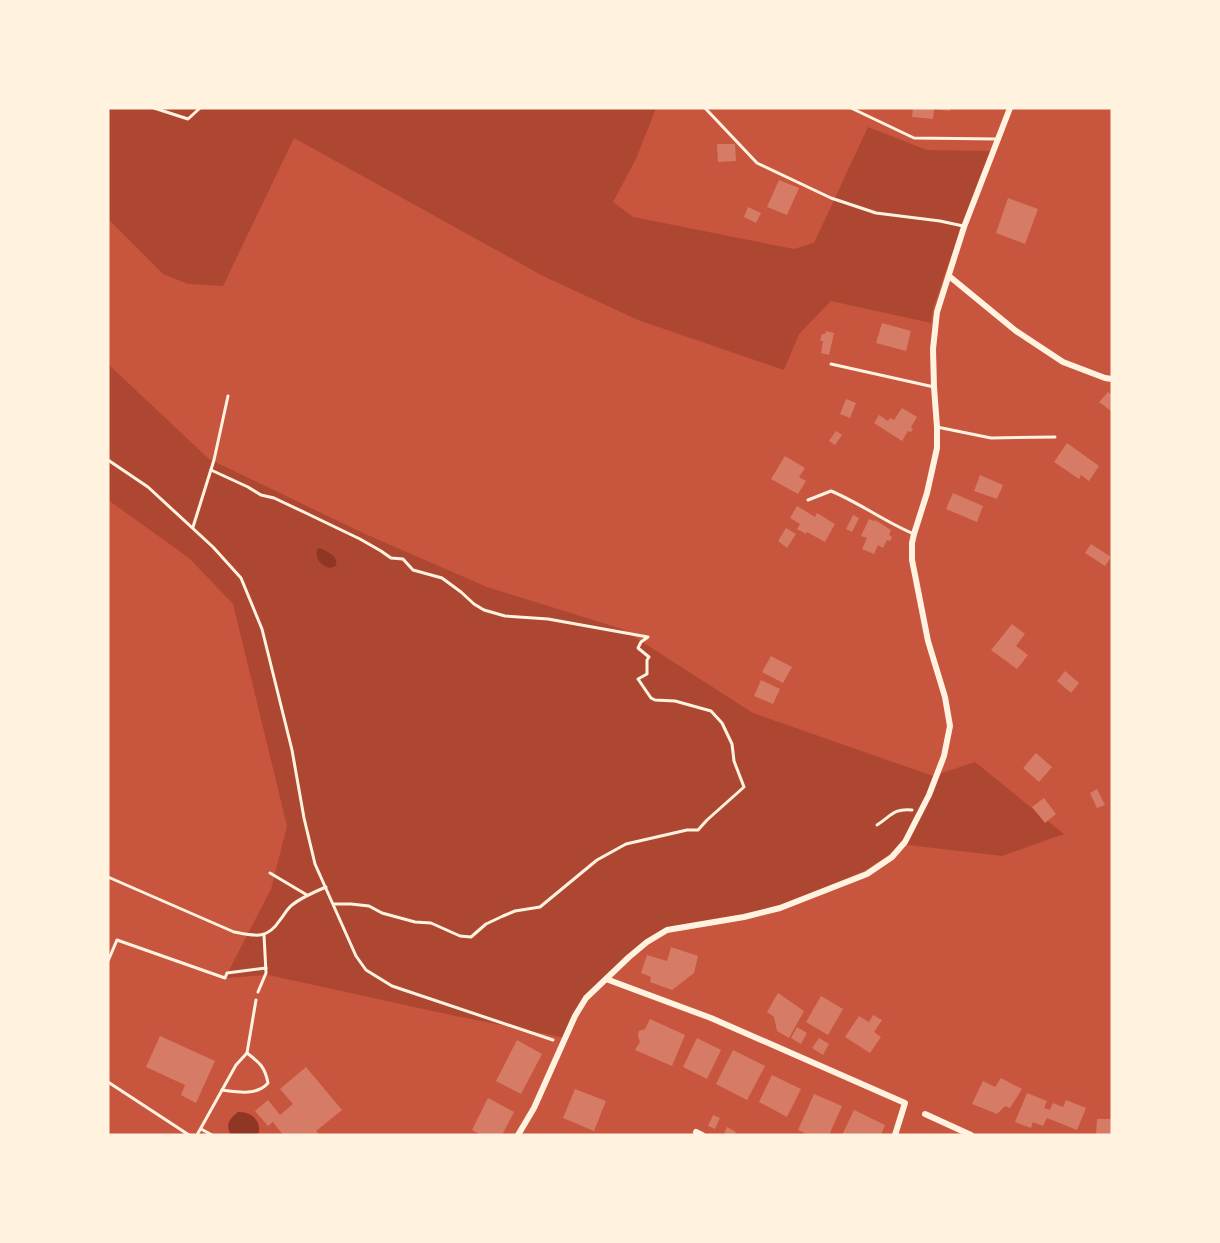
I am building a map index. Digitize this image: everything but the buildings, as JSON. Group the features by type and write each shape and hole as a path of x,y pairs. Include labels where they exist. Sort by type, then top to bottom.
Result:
{"street":[{"path":"518,1135 534,1108 575,1016 586,999 647,942 667,930 771,910 867,874 892,857 905,842 929,795 944,756 950,726 945,698 928,641 912,560 914,534 937,448 933,349 937,312 964,227 1010,108"},
{"path":"949,276 1016,331 1063,362 1112,379"},
{"path":"606,979 711,1018 905,1103 895,1135"},
{"path":"925,1114 971,1135"}],"lane":[{"path":"705,108 757,163 831,198 876,213 964,227"},
{"path":"851,108 914,138 998,139"},
{"path":"831,364 934,387"},
{"path":"937,427 991,438 1055,437"},
{"path":"808,500 831,491 914,534"},
{"path":"197,1135 236,1065 247,1053 256,1000"},
{"path":"222,1090 252,1092 263,1089 268,1083 266,1072 260,1063 247,1053"},
{"path":"201,1129 212,1135"}],"path":[{"path":"154,108 188,119 200,108"},
{"path":"192,528 214,460 228,396"},
{"path":"108,460 148,487 213,547 241,578 262,629 292,750 315,864 356,956 366,970 392,986 563,1044"},
{"path":"211,470 360,539 391,558 403,559 413,570 442,578 484,610 505,616 548,619 648,637 641,642 638,648 650,657 647,674 638,679 651,699 675,701 711,711 722,723 732,744 734,760 744,788 706,820 698,830 687,830 626,844 597,860 540,907 515,911 503,916 486,924 471,937 460,936 431,923 414,922 382,913 369,906 351,903 334,904"},
{"path":"877,825 895,811 904,809 920,812"},
{"path":"270,873 307,895"},
{"path":"108,877 234,932 264,935 272,931 291,905 326,887"},
{"path":"256,1000 266,973 264,935"},
{"path":"108,961 117,940 225,978 227,973 266,968"},
{"path":"108,1082 189,1135"}],"shaded area":[{"path":"108,108 656,108 636,159 613,202 633,217 794,249 814,243 868,127 927,150 991,151 946,270 933,309 931,323 831,301 799,334 784,370 638,320 543,276 294,138 223,286 188,284 163,274 108,219"},
{"path":"108,364 209,459 363,533 487,587 622,629 753,713 933,776 975,762 1064,834 1002,856 908,845 902,841 890,854 864,871 780,906 666,929 585,997 566,1038 268,975 225,978 271,889 287,826 233,604 189,558 108,500"},
{"path":"320,548 334,557 336,566 330,568 319,562 317,549"},
{"path":"238,1112 247,1113 255,1118 259,1126 258,1135 231,1135 228,1128 229,1122"}]}
